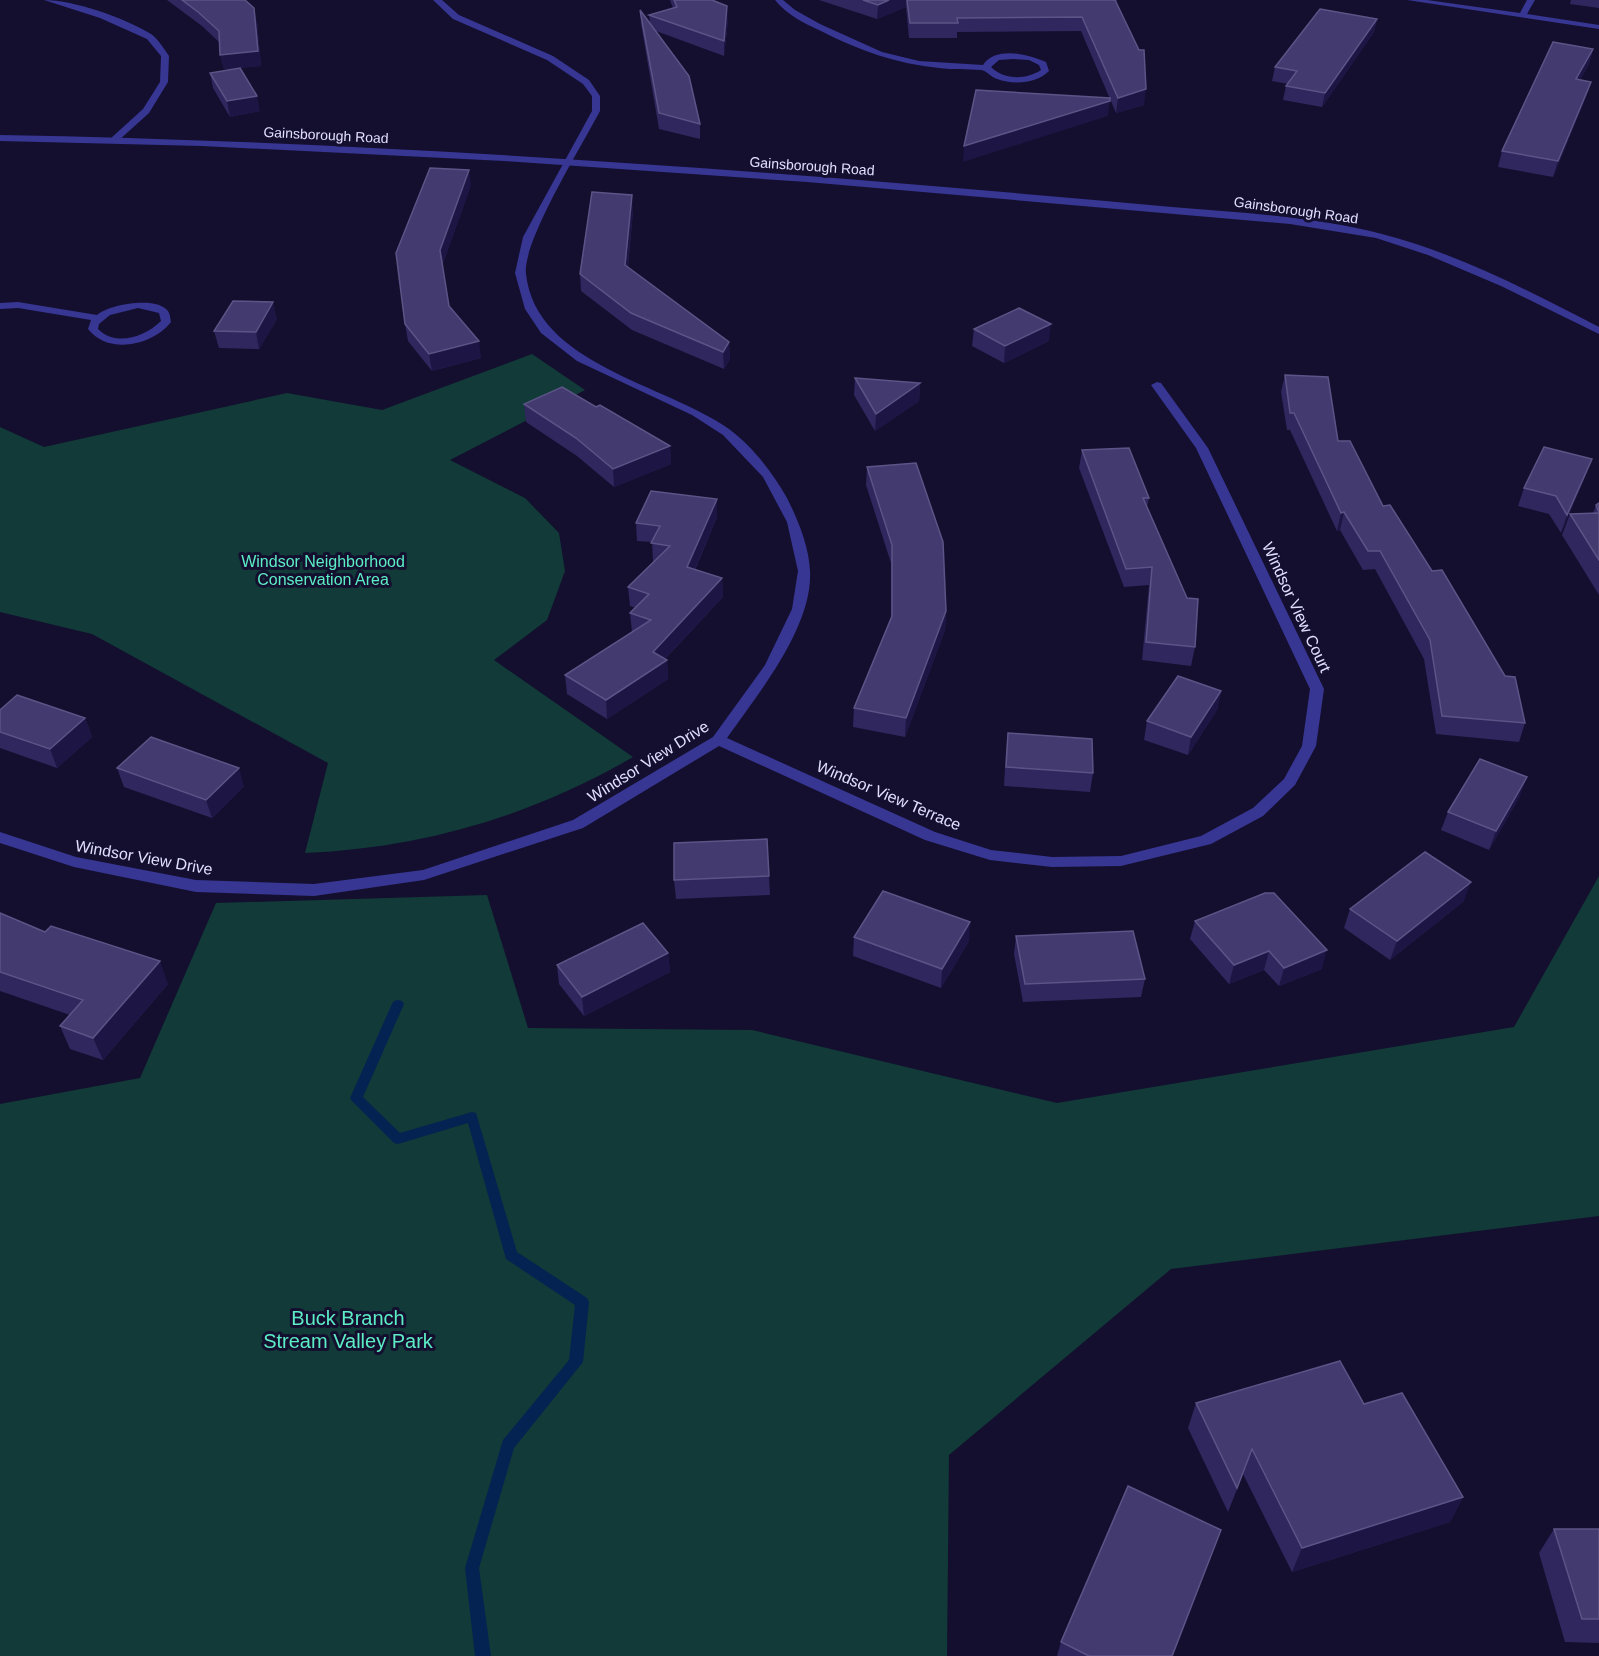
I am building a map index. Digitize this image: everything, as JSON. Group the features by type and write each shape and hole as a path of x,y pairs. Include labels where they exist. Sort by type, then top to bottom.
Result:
{"street":[{"path":"48,0 104,16 150,37 165,56 164,82 146,111 116,139"},
{"name":"Windsor View Drive","path":"0,837 74,862 196,886 314,890 424,875 578,824 718,740 771,666 799,609 804,571 793,522 768,475 727,433 696,413 581,359 545,331 530,309 520,273 528,237 596,111 596,96 586,82 550,58 456,17 437,0"},
{"path":"779,0 794,13 838,37 896,61 948,68 987,68 994,75 1019,79 1042,75 1046,68 1038,61 1013,56 997,58 987,64 987,68"},
{"path":"1411,0 1599,27"},
{"path":"1522,16 1531,0"},
{"name":"Gainsborough Road","path":"0,138 116,139 567,161 1006,194 1330,226 1402,242 1447,258 1599,331"},
{"path":"0,306 18,305 98,318 116,309 138,306 158,308 167,317 162,328 154,333 122,341 102,338 95,334 93,324 98,318"},
{"name":"Windsor View Court","path":"1052,862 1121,861 1206,840 1258,812 1290,782 1309,746 1317,689 1202,448 1157,385"},
{"name":"Windsor View Terrace","path":"718,740 930,836 990,855 1052,862"}],"green space":[{"name":"Windsor Neighborhood Conservation Area","path":"532,354 585,390 450,460 525,498 559,533 565,571 547,620 494,660 633,757 595,778 516,812 434,836 349,850 305,853 328,763 92,634 0,612 0,427 44,447 287,393 382,410"},
{"name":"Buck Branch Stream Valley Park","path":"1599,876 1599,1216 1171,1269 949,1455 947,1656 0,1656 0,1104 140,1078 216,903 487,895 528,1028 752,1030 1057,1103 1514,1027"}],"building":[{"path":"182,0 245,0 254,8 258,51 220,55 219,31"},
{"path":"674,0 712,0 727,6 724,41 649,15 677,7"},
{"path":"863,0 889,0 878,5"},
{"path":"907,0 1115,0 1139,50 1144,50 1146,89 1118,98 1082,17 957,18 958,23 910,23"},
{"path":"1320,9 1377,19 1325,93 1286,86 1297,71 1275,67"},
{"path":"640,10 689,76 700,124 659,113"},
{"path":"1553,42 1593,49 1576,79 1591,82 1558,161 1502,151"},
{"path":"240,68 257,96 227,101 210,73"},
{"path":"976,90 1110,98 1110,101 964,146"},
{"path":"430,168 469,170 440,250 449,306 479,341 429,354 405,324 396,253"},
{"path":"592,192 632,195 625,265 729,342 723,352 631,313 580,274"},
{"path":"233,301 273,302 256,332 214,331"},
{"path":"1019,308 1051,324 1005,346 974,329"},
{"path":"1285,375 1328,377 1338,441 1350,441 1383,506 1390,505 1432,571 1442,570 1505,676 1515,677 1525,723 1442,716 1430,640 1380,551 1368,551 1344,512 1341,513 1294,413 1290,413"},
{"path":"855,378 920,383 876,414"},
{"path":"562,387 596,407 600,405 670,446 613,469 576,438 524,404"},
{"path":"1544,447 1592,459 1567,515 1556,496 1524,488"},
{"path":"1129,448 1149,498 1143,498 1187,598 1198,599 1195,647 1146,642 1152,567 1126,569 1082,450"},
{"path":"916,463 943,542 946,611 906,718 854,708 892,616 892,545 867,467"},
{"path":"651,491 717,499 687,567 722,578 653,652 667,660 606,700 565,675 651,620 630,613 649,594 628,587 670,546 651,543 660,526 636,523"},
{"path":"1599,513 1599,560 1570,514"},
{"path":"1178,676 1221,691 1191,737 1147,721"},
{"path":"17,695 85,718 50,749 0,732 0,710"},
{"path":"1008,733 1092,739 1093,773 1006,767"},
{"path":"151,737 239,768 206,800 117,768"},
{"path":"1480,759 1527,777 1496,831 1448,812"},
{"path":"767,839 769,876 674,880 674,843"},
{"path":"1425,852 1471,882 1397,941 1350,909"},
{"path":"883,891 970,922 942,969 854,937"},
{"path":"1265,893 1274,893 1327,950 1284,968 1269,951 1234,965 1195,921"},
{"path":"0,913 45,932 51,926 160,961 93,1038 60,1026 83,1000 0,972"},
{"path":"643,923 668,953 582,997 557,965"},
{"path":"1133,931 1145,979 1025,984 1016,936"},
{"path":"1340,1361 1364,1404 1402,1393 1463,1497 1302,1548 1252,1449 1237,1488 1196,1403"},
{"path":"1128,1486 1221,1530 1172,1656 1089,1656 1061,1642"},
{"path":"1554,1529 1599,1529 1599,1619 1582,1619"}],"waterway":[{"path":"398,1004 356,1098 398,1139 472,1117 511,1255 582,1302 576,1362 508,1445 472,1568 483,1656"}]}
